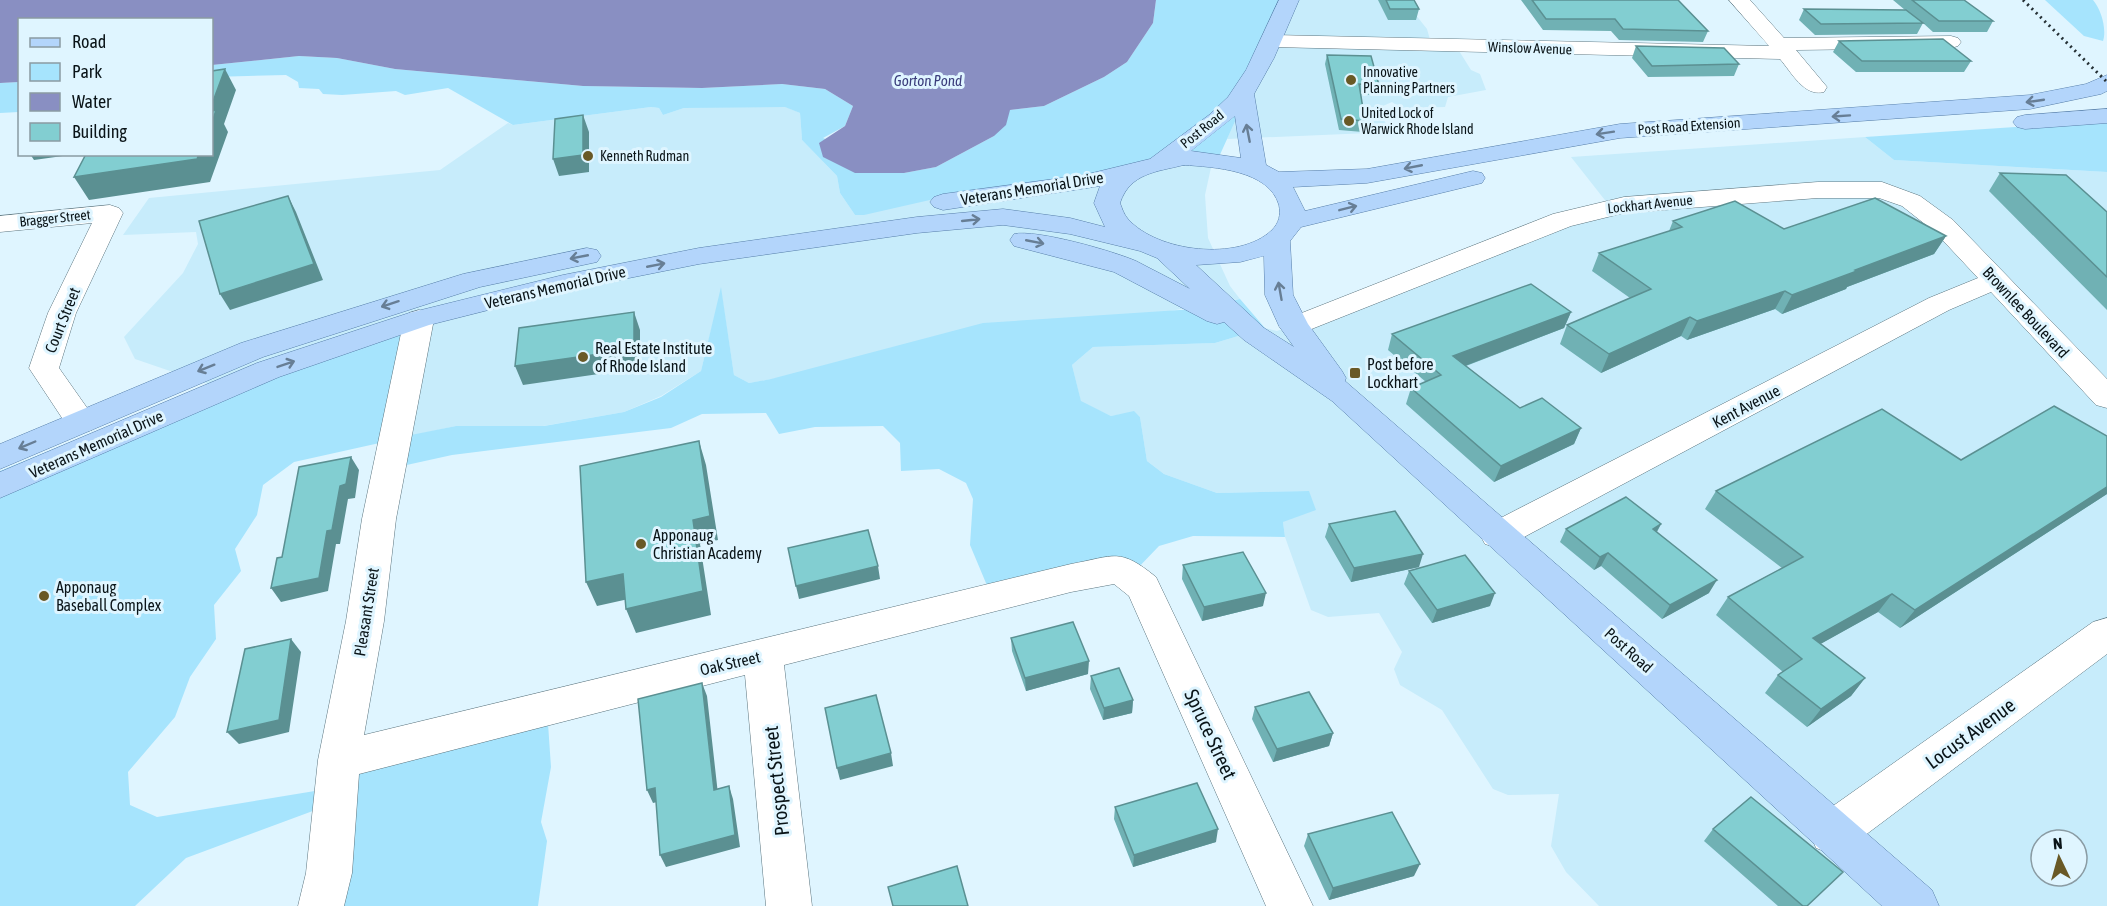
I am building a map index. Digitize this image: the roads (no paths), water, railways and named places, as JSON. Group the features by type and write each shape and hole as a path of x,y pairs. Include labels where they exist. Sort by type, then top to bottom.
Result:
{"main road":[{"name":"Post Road","path":"1284,231 1256,250 1228,257 1197,258 1167,253 1138,243 1118,229 1108,213 1107,197 1115,183 1132,171 1160,161 1199,135 1243,94 1273,41 1289,0"},
{"name":"Post Road Extension","path":"1263,175 1367,176 1620,131 2030,102 2100,86"},
{"name":"Post Road","path":"1243,94 1263,175"},
{"name":"Post Road Extension","path":"1284,231 1454,182 1611,154 1710,143 2107,116"},
{"name":"Post Road","path":"1160,161 1209,159 1263,175"},
{"name":"Veterans Memorial Drive","path":"0,457 252,350 473,280 654,243 1084,182 1132,171"},
{"path":"1263,175 1286,193 1293,207 1284,231 1279,295 1294,326 1343,394"},
{"name":"Veterans Memorial Drive","path":"0,486 268,370 419,319 585,278 699,256 917,225 1003,217 1070,226 1138,243"},
{"path":"809,242 972,238 1021,240 1063,248 1124,266 1254,334 1343,394"},
{"path":"1167,253 1254,334"},
{"name":"Post Road","path":"1343,394 1498,536 1589,613 1916,906"}],"street":[{"path":"1739,0 1816,87"},
{"name":"Winslow Avenue","path":"1273,41 1783,48 1951,42"},
{"name":"Lockhart Avenue","path":"1294,326 1562,220 1624,205 1818,190 1882,190 1911,201 1944,226"},
{"name":"Court Street","path":"81,422 44,368 62,313 110,213"},
{"name":"Bragger Street","path":"0,224 110,213"},
{"name":"Brownlee Boulevard","path":"1944,226 2107,398"},
{"name":"Kent Avenue","path":"1498,536 1939,304 1996,280"},
{"name":"Pleasant Street","path":"321,906 329,873 339,760 365,621 379,519 419,319"},
{"name":"Oak Street","path":"339,760 1071,578 1121,569"},
{"name":"Spruce Street","path":"1121,569 1143,587 1290,906"},
{"name":"Locust Avenue","path":"1832,833 2107,633"},
{"name":"Prospect Street","path":"764,655 789,906"}],"water":[{"name":"Gorton Pond","path":"0,0 1156,0 1153,23 1127,62 1104,77 1044,106 1010,110 1006,125 994,136 936,167 904,173 855,173 823,157 819,143 845,126 853,106 825,89 782,84 702,88 583,86 395,69 337,58 299,56 213,65 213,18 18,18 18,82 0,83"}],"railway":[{"path":"2023,0 2107,82"}],"place":[{"name":"Innovative Planning Partners","path":"1351,80"},
{"name":"United Lock of Warwick Rhode Island","path":"1349,121"},
{"name":"Kenneth Rudman","path":"588,156"},
{"name":"Real Estate Institute of Rhode Island","path":"583,357"},
{"name":"Post before Lockhart","path":"1355,373"},
{"name":"Apponaug Christian Academy","path":"641,544"},
{"name":"Apponaug Baseball Complex","path":"44,596"}]}
